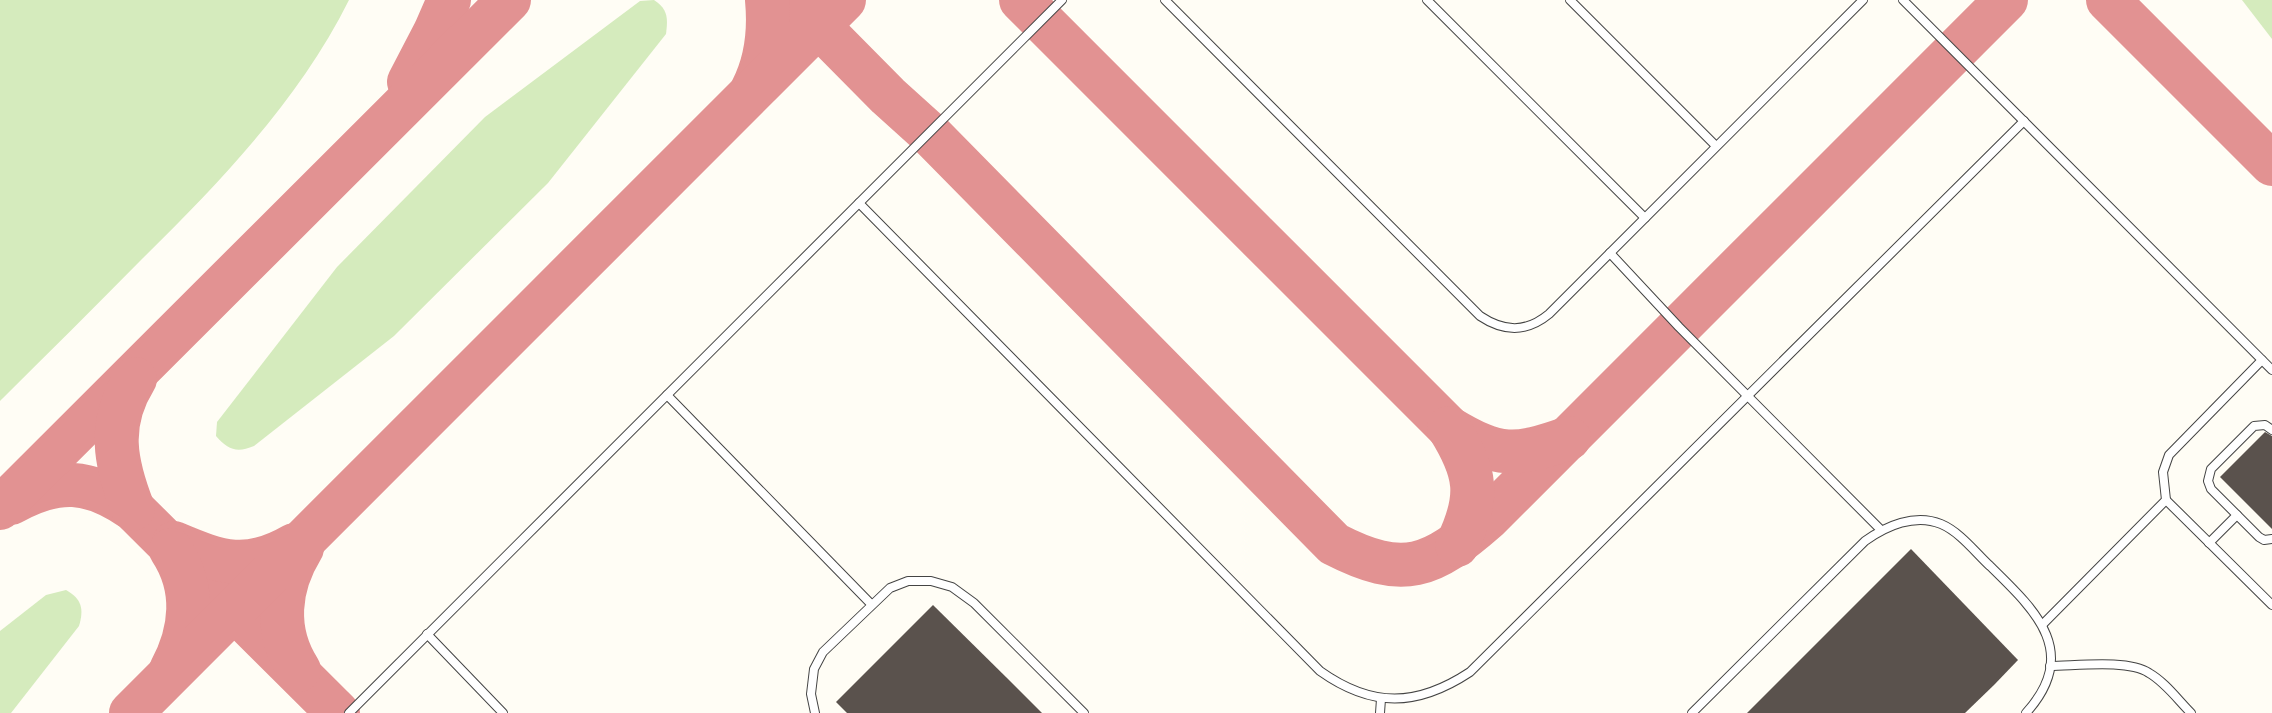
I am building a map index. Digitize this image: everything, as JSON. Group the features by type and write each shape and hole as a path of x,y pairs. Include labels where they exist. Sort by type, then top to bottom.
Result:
{"lane":[{"path":"349,713 1062,0"},
{"path":"1165,0 1474,310 1493,324 1504,328 1518,328 1540,321 1863,0"},
{"path":"1427,0 1645,218"},
{"path":"1570,0 1716,146"},
{"path":"1903,0 2272,370"},
{"path":"859,203 1320,671 1334,681 1382,699 1433,693 1446,688 1470,672 2024,121"},
{"path":"1610,253 1679,327 1749,395 1881,530"},
{"path":"2262,360 2169,455 2163,472 2166,500 2272,605"},
{"path":"666,396 871,604"},
{"path":"2272,430 2265,425 2254,426 2211,469 2209,474 2211,489 2259,537 2264,540 2272,540"},
{"path":"2043,624 2166,500"},
{"path":"2209,543 2237,515"},
{"path":"1692,713 1849,555 1881,530 1902,522 1922,521 1940,524 1956,533 2018,594 2043,624 2049,650 2050,666 2045,685 2038,698 2026,713"},
{"path":"815,713 811,694 814,669 823,652 871,604 890,588 908,581 931,581 952,587 974,603 1084,713"},
{"path":"427,634 503,713"},
{"path":"2050,666 2124,666 2141,669 2155,677 2191,713"},
{"path":"1380,713 1382,699"}],"green space":[{"path":"0,0 349,0 307,72 256,138 201,200 0,401"},
{"path":"654,0 659,3 666,14 666,34 548,183 394,336 254,446 238,450 220,441 216,436 217,422 337,267 485,117 640,1"},
{"path":"2242,0 2272,0 2272,39"},
{"path":"66,590 75,597 80,605 79,626 11,713 0,713 0,631 46,595"}],"building":[{"path":"2265,432 2272,436 2272,529 2220,477"},
{"path":"1911,549 2018,660 1994,685 1965,713 1747,713"},
{"path":"933,605 1042,713 847,713 836,702"}],"taxiway":[{"path":"409,82 449,0"},
{"path":"0,508 509,0"},
{"path":"752,90 761,68 768,35 767,0"},
{"path":"793,0 888,96 929,133 1334,544 1358,555 1398,565 1416,563 1433,558 1468,535 1488,518 2006,0"},
{"path":"131,713 844,0"},
{"path":"1021,0 1449,428 1481,445 1508,451 1534,449 1569,438"},
{"path":"2108,0 2272,164"},
{"path":"133,509 118,460 117,428 120,412 135,379"},
{"path":"1449,428 1465,459 1472,485 1469,513 1457,545"},
{"path":"11,503 44,489 73,485 102,492 133,509 338,713"},
{"path":"174,543 206,556 234,562 262,559 294,545"},
{"path":"299,670 286,640 282,609 288,578 302,548"},
{"path":"171,550 179,564 188,594 187,625 178,655 171,670"}]}
